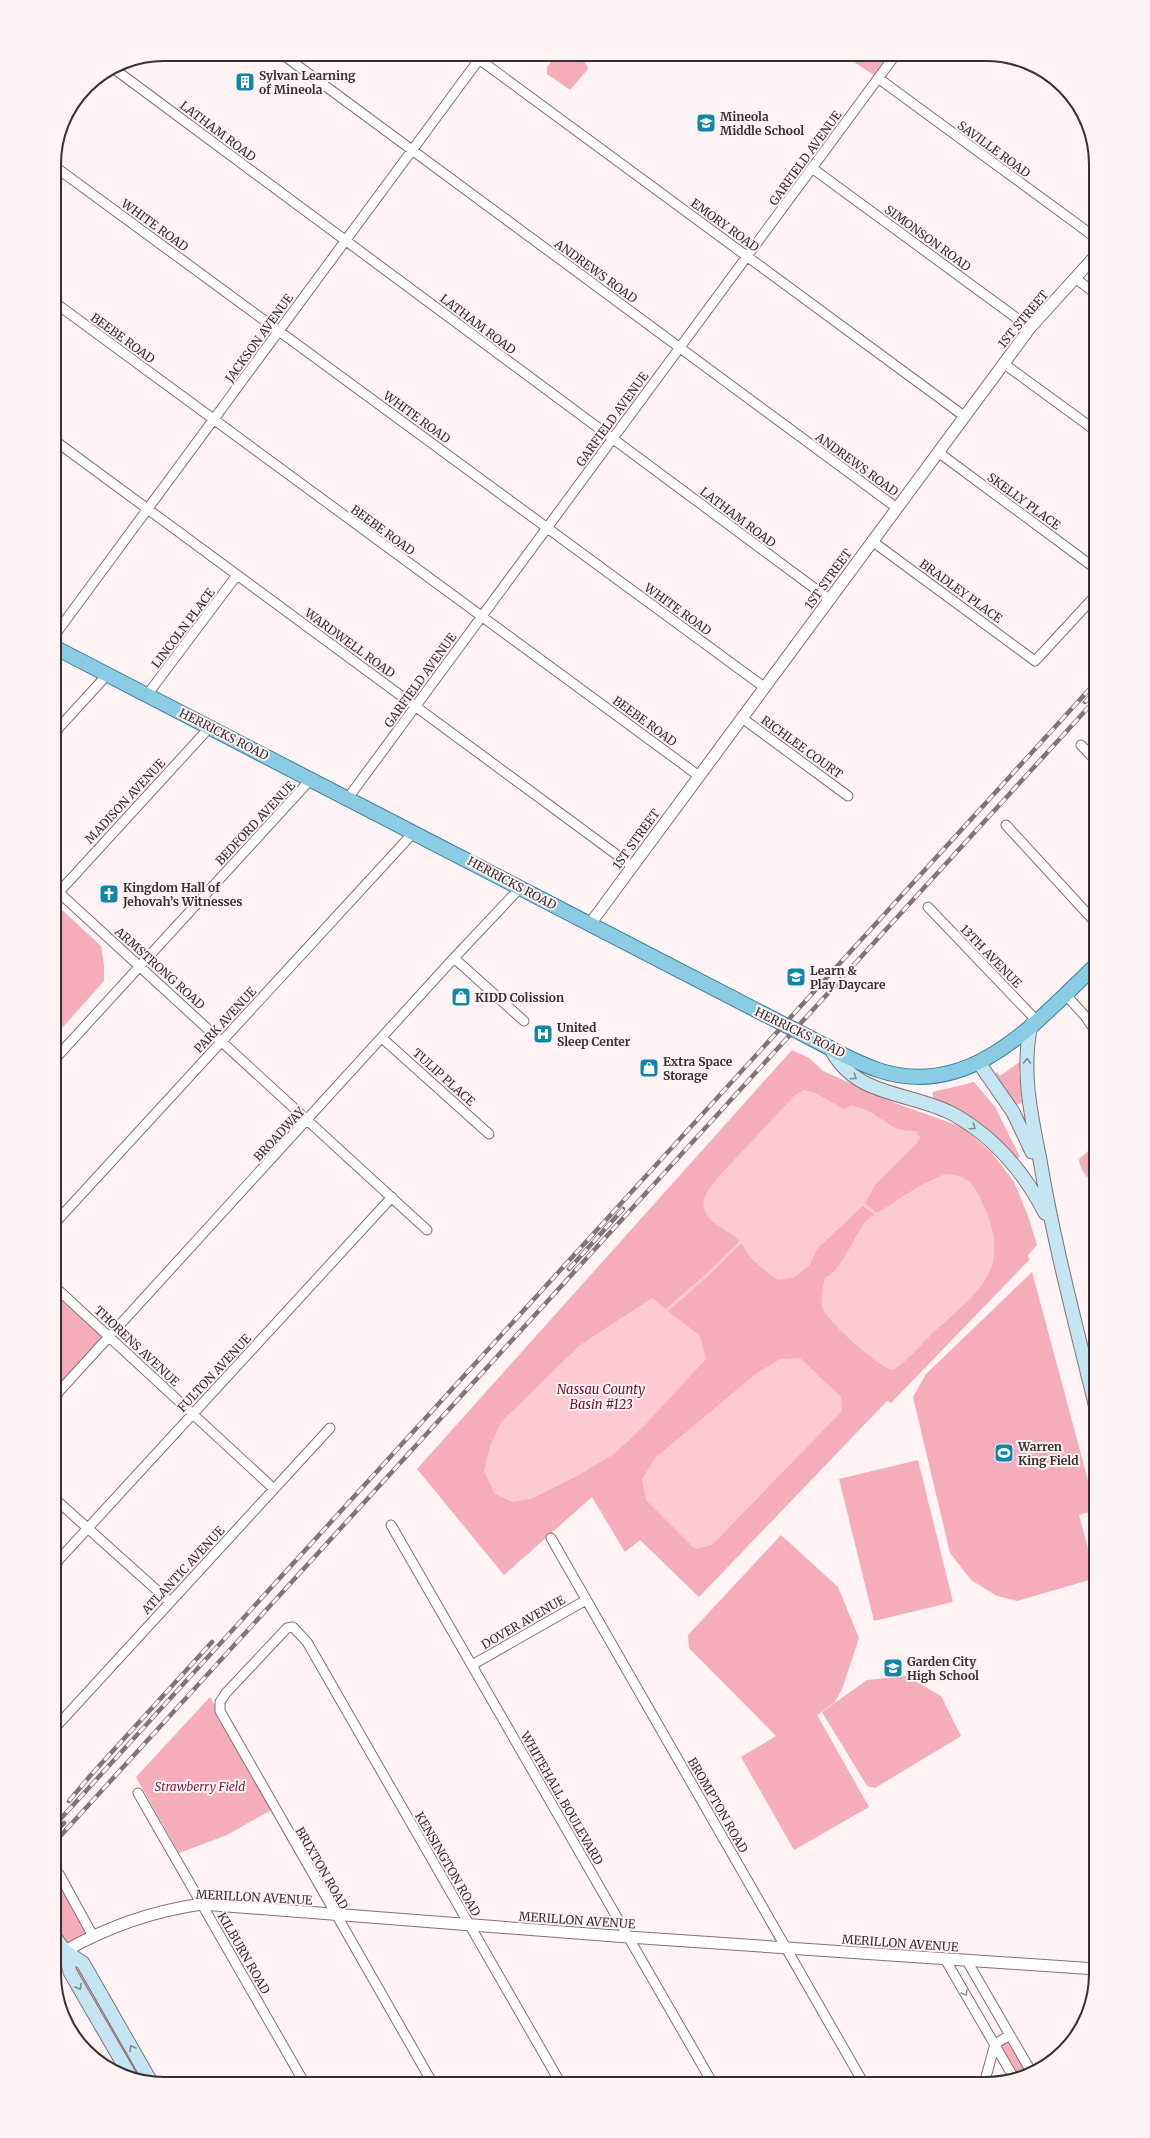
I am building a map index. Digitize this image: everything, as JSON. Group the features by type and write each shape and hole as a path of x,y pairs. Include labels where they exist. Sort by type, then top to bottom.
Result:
{"main road":[{"name":"HERRICKS ROAD","path":"61,651 521,887 590,924 877,1070 918,1078 955,1072 979,1063 1012,1041 1034,1023 1089,972"},
{"path":"1034,1023 1026,1057 1028,1096 1052,1226 1089,1379"},
{"path":"830,1047 845,1071 854,1078 871,1087 923,1102 953,1114 991,1140 1013,1163 1034,1192 1052,1226"},
{"path":"979,1063 1024,1130 1043,1178"},
{"path":"61,1953 83,1963 147,2075"},
{"path":"61,1956 128,2070"}],"street":[{"name":"ANDREWS ROAD","path":"291,61 897,508"},
{"name":"JACKSON AVENUE","path":"61,627 412,150 474,61"},
{"name":"EMORY ROAD","path":"485,61 964,416"},
{"name":"GARFIELD AVENUE","path":"348,798 891,61"},
{"name":"LATHAM ROAD","path":"118,72 829,599"},
{"name":"SAVILLE ROAD","path":"878,78 1089,233"},
{"name":"SIMONSON ROAD","path":"812,168 1030,328"},
{"name":"WHITE ROAD","path":"61,171 764,687"},
{"name":"1ST STREET","path":"590,924 1003,363 1030,328 1089,263"},
{"path":"1075,278 1089,289"},
{"name":"BEEBE ROAD","path":"61,307 699,776"},
{"path":"1003,363 1089,426"},
{"name":"WARDWELL ROAD","path":"61,448 148,509 632,866"},
{"name":"SKELLY PLACE","path":"938,452 1089,563"},
{"name":"BRADLEY PLACE","path":"872,541 1035,661 1089,603"},
{"name":"LINCOLN PLACE","path":"147,695 237,575"},
{"path":"61,725 107,675"},
{"name":"RICHLEE COURT","path":"742,718 848,796"},
{"name":"MADISON AVENUE","path":"61,885 210,727"},
{"path":"1081,746 1089,754"},
{"name":"BEDFORD AVENUE","path":"61,1052 311,779"},
{"path":"1006,825 1089,915"},
{"name":"PARK AVENUE","path":"61,1216 414,832"},
{"name":"BROADWAY","path":"61,1389 454,958 521,887"},
{"name":"ARMSTRONG ROAD","path":"61,895 427,1230"},
{"name":"13TH AVENUE","path":"928,908 1034,1023"},
{"path":"454,958 524,1021"},
{"path":"1065,994 1089,1022"},
{"name":"TULIP PLACE","path":"382,1038 489,1134"},
{"name":"FULTON AVENUE","path":"61,1557 392,1197"},
{"name":"THORENS AVENUE","path":"61,1292 274,1489"},
{"name":"ATLANTIC AVENUE","path":"61,1721 330,1428"},
{"path":"61,1504 170,1602"},
{"name":"WHITEHALL BOULEVARD","path":"391,1525 709,2077"},
{"name":"BROMPTON ROAD","path":"551,1538 860,2077"},
{"name":"DOVER AVENUE","path":"472,1665 586,1600"},
{"name":"KENSINGTON ROAD","path":"250,1667 287,1628 293,1627 300,1632 557,2077"},
{"name":"BRIXTON ROAD","path":"250,1667 220,1702 220,1711 335,1915 429,2077"},
{"name":"KILBURN ROAD","path":"138,1793 301,2077"},
{"path":"61,1878 93,1936"},
{"name":"MERILLON AVENUE","path":"61,1951 93,1936 150,1914 202,1904 628,1937 1089,1969"},
{"path":"945,1959 1011,2073"},
{"path":"967,1960 1029,2068"},
{"path":"986,2077 995,2044 1010,2035"}],"green space":[{"path":"552,61 584,61 588,69 570,90 547,74 547,67"},
{"path":"852,61 891,61 878,78"},
{"path":"61,909 101,946 104,965 104,981 63,1027 61,1025"},
{"name":"Nassau County Basin #123","path":"792,1050 809,1058 823,1071 895,1103 962,1127 992,1153 1014,1182 1028,1216 1037,1245 1028,1255 1029,1260 891,1403 887,1401 699,1597 640,1540 625,1552 592,1497 504,1575 417,1469"},
{"path":"1021,1061 1019,1073 1022,1103 1016,1105 995,1073 997,1072 1000,1076"},
{"path":"974,1082 995,1107 1020,1157 1015,1159 996,1138 969,1116 933,1098 933,1092"},
{"path":"1089,1150 1089,1179 1084,1173 1079,1159"},
{"name":"Warren King Field","path":"1032,1272 1089,1484 1089,1512 1079,1515 1089,1552 1089,1580 1017,1601 997,1596 971,1580 950,1553 913,1397 926,1374"},
{"path":"62,1293 109,1337 61,1389"},
{"path":"918,1460 953,1602 874,1621 839,1479"},
{"path":"781,1535 838,1587 859,1638 842,1689 835,1702 817,1715 869,1807 794,1850 741,1757 776,1736 689,1648 688,1635"},
{"path":"906,1676 941,1696 961,1736 875,1788 867,1786 822,1712 867,1680"},
{"name":"Strawberry Field","path":"210,1697 273,1809 227,1835 179,1853 136,1777"},
{"path":"61,1878 93,1936 65,1951 61,1946"},
{"path":"70,1956 83,1963 147,2075 127,2070 79,1987"},
{"path":"1009,2038 1025,2069 1013,2073 997,2045"}],"water":[{"path":"804,1090 815,1093 844,1109 852,1105 866,1110 891,1126 901,1130 916,1131 920,1137 918,1142 874,1186 865,1204 817,1249 810,1265 795,1277 778,1280 752,1259 735,1237 709,1218 704,1208 704,1199 708,1190 718,1178 795,1095"},
{"path":"946,1174 965,1179 970,1182 977,1191 991,1226 994,1246 993,1262 987,1276 978,1290 966,1303 935,1331 910,1357 893,1370 877,1362 867,1354 845,1335 828,1317 824,1311 822,1303 825,1277 836,1269 847,1253 861,1227 868,1219 901,1197"},
{"name":"Nassau County Basin #123","path":"652,1298 700,1336 706,1359 643,1427 614,1454 577,1476 531,1499 513,1502 495,1494 484,1471 490,1446 501,1422 580,1345"},
{"path":"800,1358 841,1397 842,1411 712,1545 695,1549 646,1500 642,1479 655,1458 758,1372 780,1359"}],"waterway":[{"path":"862,1203 876,1214"},
{"path":"667,1310 706,1276 742,1241"}],"railway":[{"path":"61,1818 1089,690"},
{"path":"1085,702 1089,698"},
{"path":"61,1835 1089,707"},
{"path":"569,1269 623,1209"},
{"path":"69,1801 212,1642"},
{"path":"61,1826 64,1823"}],"place":[{"name":"Sylvan Learning of Mineola","path":"245,82"},
{"name":"Mineola Middle School","path":"706,123"},
{"name":"Kingdom Hall of Jehovah’s Witnesses","path":"109,894"},
{"name":"Learn & Play Daycare","path":"796,977"},
{"name":"KIDD Colission","path":"461,997"},
{"name":"United Sleep Center","path":"543,1034"},
{"name":"Extra Space Storage","path":"649,1068"},
{"name":"Warren King Field","path":"1004,1453"},
{"name":"Garden City High School","path":"893,1668"}]}
